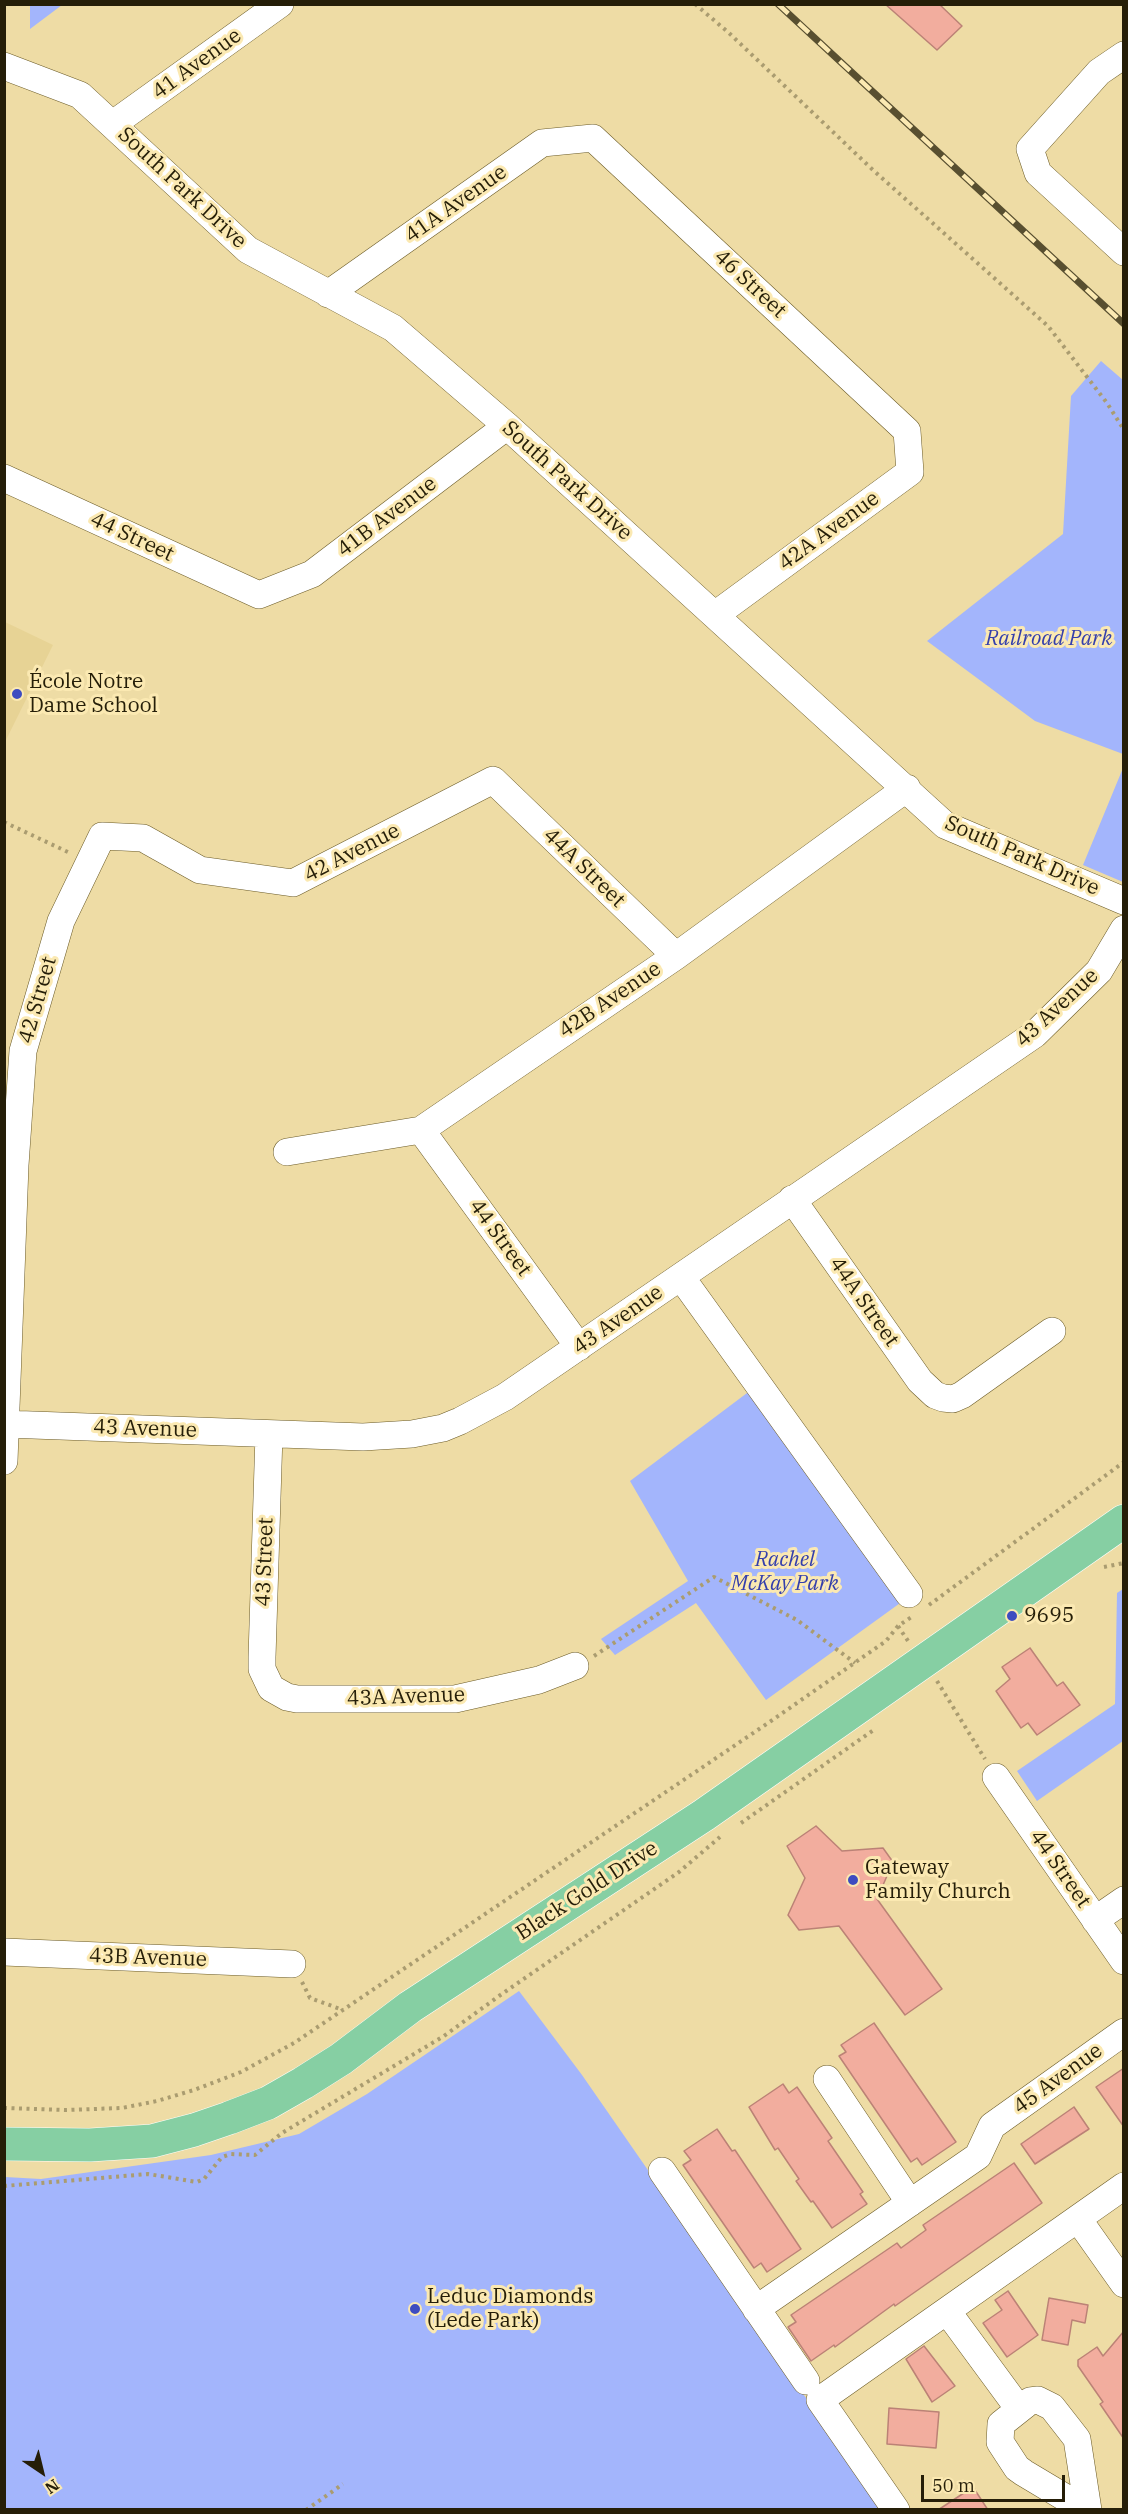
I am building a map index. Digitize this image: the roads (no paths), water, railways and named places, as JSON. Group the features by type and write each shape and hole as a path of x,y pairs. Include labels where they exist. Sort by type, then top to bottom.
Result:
{"main road":[{"name":"Black Gold Drive","path":"4,2144 90,2145 152,2140 194,2130 268,2103 341,2059 410,2007 704,1815 1124,1521"}],"street":[{"name":"41 Avenue","path":"113,124 280,4"},
{"path":"1124,55 1099,72 1030,148 1038,173 1124,252"},
{"name":"South Park Drive","path":"4,66 80,95 248,250 393,328 507,426 945,825 1124,901"},
{"name":"41A Avenue","path":"328,294 542,143 592,138"},
{"name":"46 Street","path":"592,138 907,431"},
{"name":"41B Avenue","path":"259,595 312,574 507,426"},
{"name":"42A Avenue","path":"715,615 910,472 907,431"},
{"name":"44 Street","path":"4,478 259,595"},
{"name":"42 Avenue","path":"102,836 143,838 200,870 293,884 493,780"},
{"name":"44A Street","path":"493,780 676,956"},
{"name":"42B Avenue","path":"287,1152 421,1130 676,956 907,788"},
{"name":"42 Street","path":"4,1461 10,1165 23,1051 62,921 102,836"},
{"name":"43 Avenue","path":"5,1424 386,1437 443,1428 505,1397 1035,1034 1099,971 1124,929"},
{"name":"44 Street","path":"421,1130 579,1347"},
{"name":"44A Street","path":"792,1199 920,1381 935,1395 943,1398 962,1395 1052,1331"},
{"path":"681,1276 909,1594"},
{"name":"43 Street","path":"269,1434 262,1669 271,1688"},
{"name":"43A Avenue","path":"271,1688 287,1697 297,1699 455,1699 539,1680 575,1666"},
{"name":"44 Street","path":"996,1777 1124,1962"},
{"path":"1095,1920 1124,1900"},
{"name":"43B Avenue","path":"4,1953 292,1964"},
{"name":"45 Avenue","path":"910,2203 978,2156 992,2126 1124,2032"},
{"path":"756,2309 910,2203 827,2079"},
{"path":"662,2171 806,2381"},
{"path":"896,2510 820,2400 1124,2186"},
{"path":"1078,2218 1124,2284"},
{"path":"947,2312 1019,2409"},
{"path":"1038,2400 1059,2413 1077,2439 1087,2510 1024,2474 1017,2468 1000,2442 1001,2424 1030,2401 1038,2400"}],"railway":[{"path":"778,4 1124,324"}],"place":[{"name":"École Notre Dame School","path":"17,694"},
{"name":"9695","path":"1012,1616"},
{"name":"Gateway Family Church","path":"853,1880"},
{"name":"Leduc Diamonds (Lede Park)","path":"415,2309"}],"park label":[{"name":"Railroad Park","path":"1049,639"},
{"name":"Rachel McKay Park","path":"785,1572"}]}
